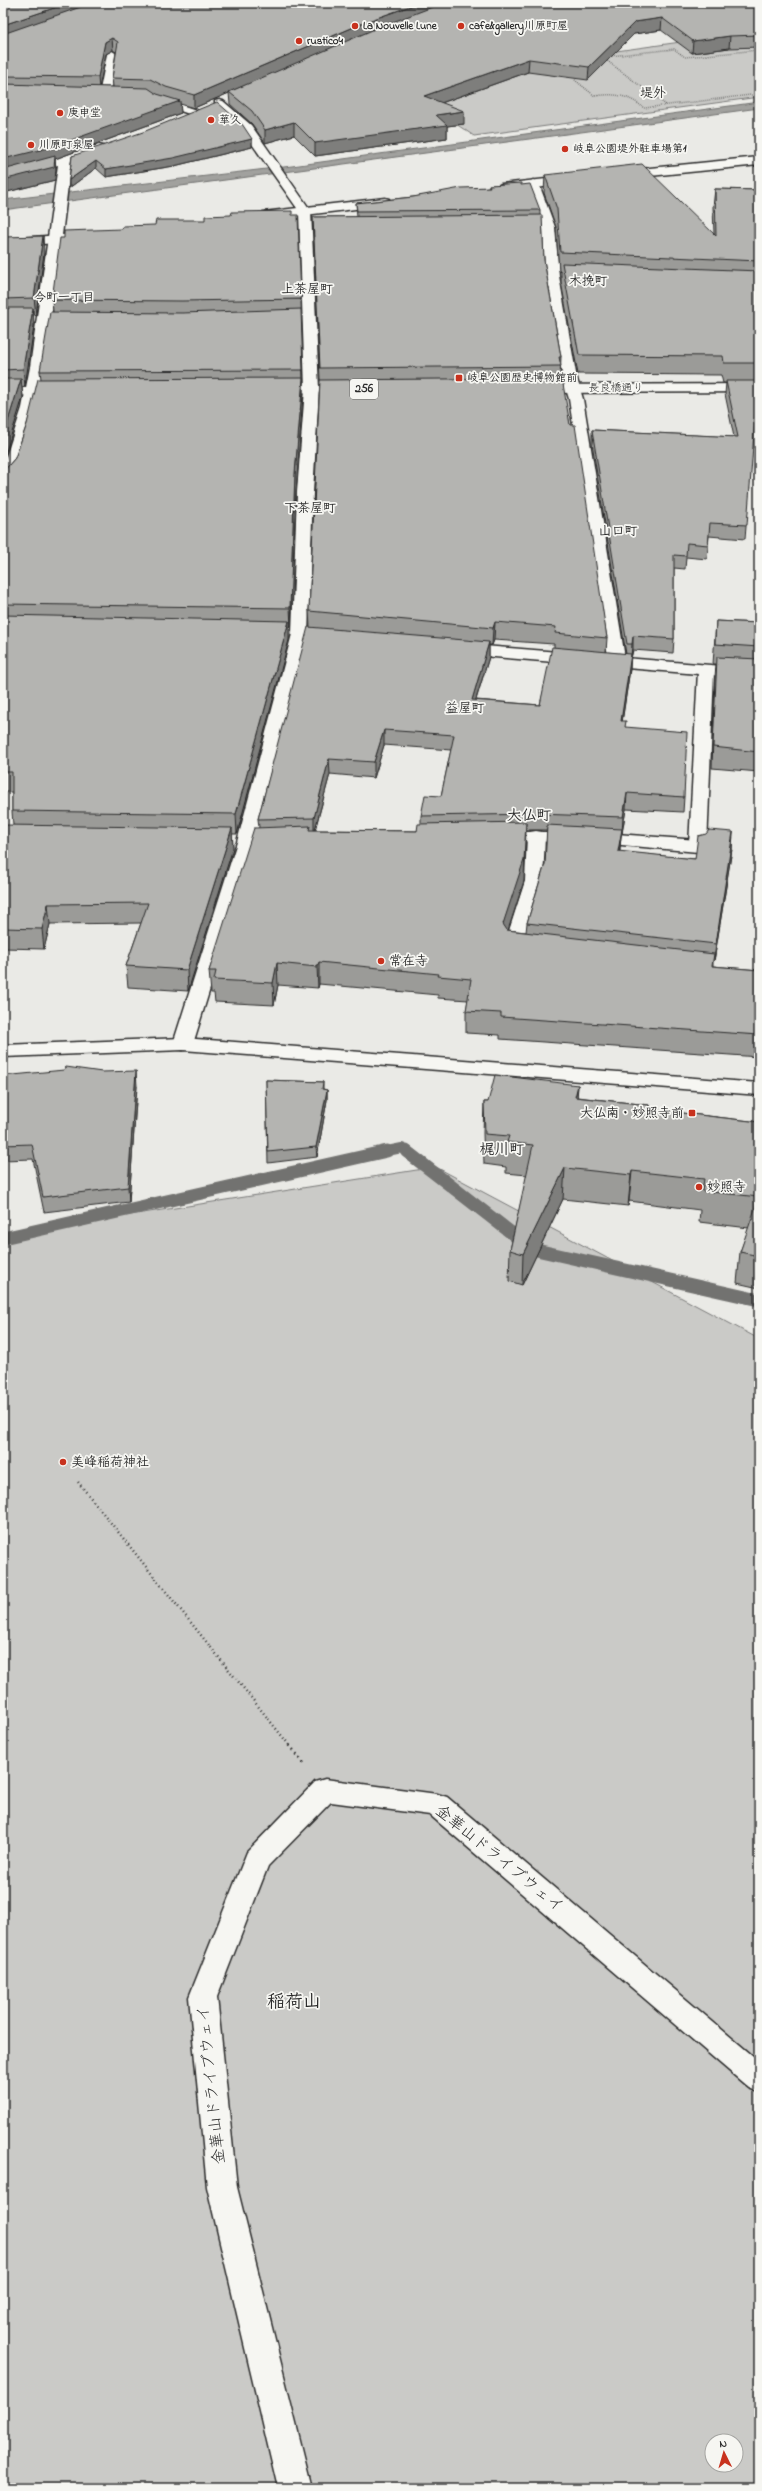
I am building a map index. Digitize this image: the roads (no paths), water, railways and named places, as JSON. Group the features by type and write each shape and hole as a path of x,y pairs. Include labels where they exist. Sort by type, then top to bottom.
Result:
{"main road":[{"path":"175,122 234,97"},
{"path":"183,1044 246,842 300,635 305,492 312,389 309,319 311,228 305,211 269,162 247,128 219,103"},
{"path":"3,178 65,161 111,145"},
{"path":"3,486 34,392 37,320 53,241 65,161"},
{"path":"604,177 759,162"},
{"path":"486,189 588,178"},
{"path":"533,184 549,227 552,276 573,389 617,651 616,663"},
{"path":"251,218 399,200"},
{"path":"3,243 53,241 104,236"},
{"path":"552,276 568,277"},
{"name":"長良橋通り","path":"518,389 759,387"},
{"name":"256","path":"260,389 368,389"},
{"path":"3,392 80,391"},
{"path":"442,648 759,674"},
{"path":"481,837 536,836 589,838 698,846"},
{"path":"3,1051 183,1044 759,1089"},
{"name":"金華山ドライブウェイ","path":"295,2488 222,2187 203,1996 257,1860 325,1790 437,1805 759,2079"}],"lane":[{"path":"3,4 7,3"},
{"path":"105,95 112,54"},
{"path":"90,94 120,95"},
{"path":"143,96 151,96 162,103 195,113"},
{"path":"534,227 549,227"},
{"path":"293,319 309,319"},
{"path":"37,320 59,320"},
{"path":"698,846 706,670"},
{"path":"536,836 534,881 513,946 544,950"}],"waterway":[{"path":"387,1151 402,1148 408,1152"},
{"path":"3,1238 387,1151"},
{"path":"382,1152 387,1151"},
{"path":"406,1151 532,1249 759,1300"}],"place":[{"name":"La Nouvelle Lune","path":"355,26"},
{"name":"cafe&gallery川原町屋","path":"461,26"},
{"name":"rustico4","path":"299,41"},
{"name":"庚申堂","path":"60,113"},
{"name":"華久","path":"211,120"},
{"name":"川原町泉屋","path":"31,145"},
{"name":"岐阜公園堤外駐車場第1","path":"565,149"},
{"name":"岐阜公園歴史博物館前","path":"459,378"},
{"name":"常在寺","path":"381,961"},
{"name":"大仏南・妙照寺前","path":"692,1113"},
{"name":"妙照寺","path":"699,1187"},
{"name":"美峰稲荷神社","path":"63,1462"}],"district":[{"name":"堤外","path":"653,93"},
{"name":"木挽町","path":"588,281"},
{"name":"上茶屋町","path":"307,289"},
{"name":"今町一丁目","path":"64,298"},
{"name":"下茶屋町","path":"310,508"},
{"name":"山口町","path":"618,531"},
{"name":"益屋町","path":"465,708"},
{"name":"大仏町","path":"529,816"},
{"name":"梶川町","path":"502,1150"},
{"name":"稲荷山","path":"294,2003"}]}
